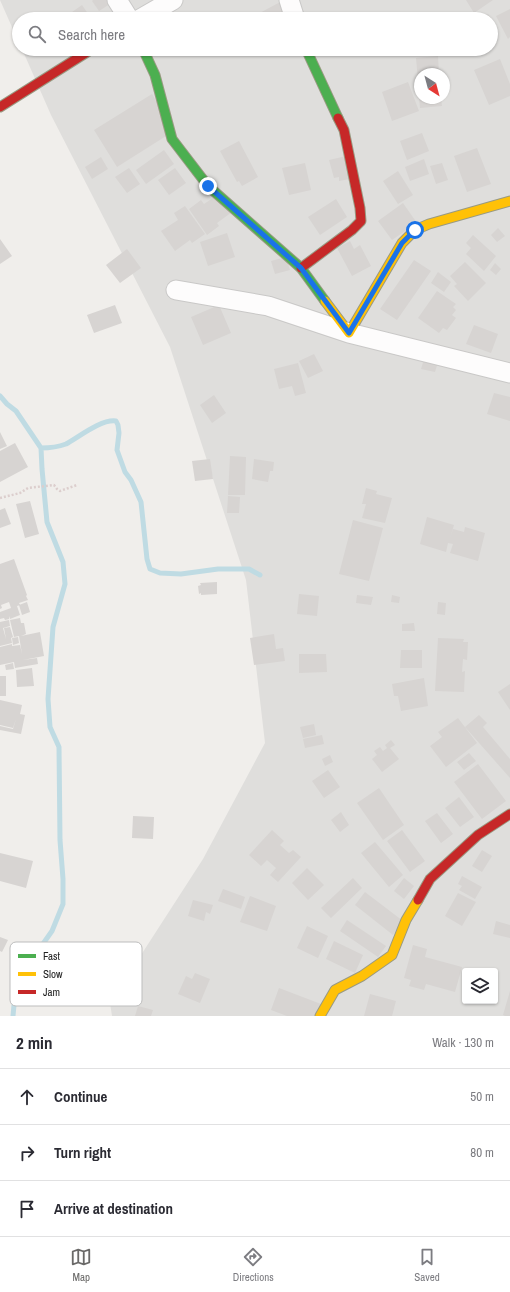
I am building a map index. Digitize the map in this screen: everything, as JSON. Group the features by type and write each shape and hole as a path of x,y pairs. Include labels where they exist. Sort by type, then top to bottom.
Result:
{"street":[{"path":"117,0 125,12"},
{"path":"152,12 173,0"},
{"path":"289,0 293,12"},
{"path":"0,107 81,56"},
{"path":"146,56 155,75 172,139 208,186 301,268 349,333"},
{"path":"301,268 352,230 361,221 360,208 344,130 309,56"},
{"path":"349,333 402,243 415,230 429,224 510,201"},
{"path":"176,290 268,306 349,333 510,373"},
{"path":"320,1016 335,990 362,976 392,955 406,920 430,879 478,835 510,814"}],"path":[{"path":"0,498 20,493 28,488 54,485 60,491 77,485"}],"shaded area":[{"path":"0,0 510,0 510,1016 112,1016 110,1006 142,1006 142,953 203,859 265,743 246,580 170,347 51,115 25,56 498,56 498,12 12,12 12,27"}],"building":[{"path":"111,0 113,2 99,11 92,1"},
{"path":"284,0 293,12 262,12"},
{"path":"466,0 493,0 475,12 473,12"},
{"path":"82,5 87,12 72,12"},
{"path":"510,9 510,37 508,39 498,20 498,15"},
{"path":"438,56 439,68 417,68 416,58"},
{"path":"500,59 510,84 510,96 489,105 474,70"},
{"path":"408,82 414,98 414,104 416,104 419,111 392,121 382,92"},
{"path":"152,94 174,131 117,167 94,130"},
{"path":"420,104 442,104 442,106 420,108"},
{"path":"422,133 429,151 407,160 400,141"},
{"path":"239,141 258,177 242,186 239,181 237,182 220,151"},
{"path":"477,148 491,184 467,192 454,156"},
{"path":"164,150 174,164 146,184 136,170"},
{"path":"355,154 355,178 339,181 339,177 334,178 329,160"},
{"path":"101,157 108,169 92,179 85,167"},
{"path":"424,159 429,174 410,181 405,167"},
{"path":"305,163 311,190 289,195 282,168"},
{"path":"442,163 448,180 436,184 430,166"},
{"path":"129,168 140,184 127,193 115,177"},
{"path":"175,168 186,183 169,195 158,180"},
{"path":"398,171 413,195 398,204 383,181"},
{"path":"219,194 232,212 217,223 219,226 207,235 189,209 201,200 204,204"},
{"path":"336,199 347,217 320,235 308,217"},
{"path":"403,203 417,223 392,240 378,221"},
{"path":"185,206 205,234 192,243 190,240 175,251 161,231 178,220 174,213"},
{"path":"498,228 505,236 497,242 491,235"},
{"path":"227,233 235,257 208,266 200,242"},
{"path":"473,235 496,256 484,271 466,254 471,248 466,243"},
{"path":"0,239 12,256 0,264"},
{"path":"350,241 354,249 360,245 371,266 352,276 337,248"},
{"path":"127,249 141,268 120,283 106,265"},
{"path":"286,257 290,270 275,274 271,261"},
{"path":"414,260 431,271 397,320 380,309"},
{"path":"465,262 486,283 468,301 454,286 457,284 450,276"},
{"path":"495,263 501,269 496,275 490,270"},
{"path":"438,272 451,282 444,292 431,283"},
{"path":"437,291 456,304 453,307 456,310 452,315 456,318 447,330 443,328 439,333 418,318"},
{"path":"115,305 122,323 94,333 87,315"},
{"path":"219,305 231,333 203,345 191,317"},
{"path":"474,325 498,334 491,353 466,344"},
{"path":"314,354 323,371 308,378 299,361"},
{"path":"425,356 439,359 435,372 421,369"},
{"path":"298,363 306,393 295,396 292,386 279,389 274,369"},
{"path":"494,393 510,397 510,421 487,414"},
{"path":"214,395 226,413 212,423 200,405"},
{"path":"0,432 7,446 0,449"},
{"path":"15,443 28,467 0,482 0,451"},
{"path":"230,456 246,457 245,495 228,495"},
{"path":"210,459 213,479 195,481 192,461"},
{"path":"254,459 274,462 273,471 270,471 268,482 252,479"},
{"path":"366,488 377,491 376,494 392,498 385,523 362,518 366,504 362,504"},
{"path":"228,496 240,497 239,513 227,513"},
{"path":"30,501 39,534 25,538 16,504"},
{"path":"5,508 11,524 0,528 0,510"},
{"path":"427,517 454,525 450,538 453,529 464,532 465,527 485,533 478,561 450,553 453,544 448,543 446,552 420,544"},
{"path":"353,520 383,528 369,581 339,574"},
{"path":"14,559 28,600 19,603 20,605 17,606 20,615 10,619 9,616 9,619 5,620 4,618 0,619 0,612 11,608 9,602 1,605 2,608 0,609 0,564"},
{"path":"217,582 217,594 199,594 198,586 201,585 200,583"},
{"path":"299,594 319,596 317,616 297,614"},
{"path":"357,595 373,597 371,605 356,603"},
{"path":"392,595 400,597 399,603 391,602"},
{"path":"27,602 30,612 22,615 19,605"},
{"path":"438,602 446,603 445,615 437,614"},
{"path":"20,618 21,623 24,623 26,634 21,636 40,632 44,656 23,660 37,658 38,664 15,668 14,662 0,665 0,647 12,644 12,646 20,645 22,654 19,636 14,637 10,620"},
{"path":"9,620 10,626 3,628 6,639 4,628 10,627 13,637 11,638 12,643 0,646 0,622"},
{"path":"414,623 415,631 402,631 402,624"},
{"path":"274,634 276,649 283,648 285,661 254,665 250,638"},
{"path":"18,637 19,643 13,645 12,638"},
{"path":"438,638 464,639 463,642 468,642 467,660 463,659 462,672 465,671 464,692 435,691"},
{"path":"401,650 422,650 422,668 400,668"},
{"path":"299,654 326,654 327,672 299,673"},
{"path":"13,663 14,669 6,670 5,665"},
{"path":"32,668 34,686 17,687 16,670"},
{"path":"0,676 6,676 6,696 0,696"},
{"path":"424,678 428,706 401,711 398,696 394,696 392,684"},
{"path":"510,684 510,710 498,692"},
{"path":"0,700 22,705 20,714 25,715 21,734 0,730 0,726 13,729 16,719 13,728 0,725"},
{"path":"479,715 487,723 483,727 510,759 510,778 465,727"},
{"path":"458,718 477,743 446,767 430,746 442,737 438,732"},
{"path":"314,724 316,735 303,738 300,727"},
{"path":"322,735 324,744 305,748 303,739"},
{"path":"391,740 395,745 390,748 399,759 382,772 372,759 377,755 374,751 380,747 383,751 387,748 385,745"},
{"path":"469,753 476,761 464,770 457,762"},
{"path":"330,755 333,762 325,766 322,759"},
{"path":"478,764 506,801 482,819 454,782"},
{"path":"328,770 340,787 324,798 312,781"},
{"path":"379,788 404,825 383,840 357,803"},
{"path":"459,797 474,817 460,827 445,808"},
{"path":"341,812 349,825 340,832 331,820"},
{"path":"437,813 453,834 441,843 425,821"},
{"path":"133,816 154,817 153,839 132,838"},
{"path":"272,830 284,841 280,845 289,853 293,850 301,857 278,882 270,875 276,868 267,860 261,866 249,855"},
{"path":"402,830 425,861 410,872 387,841"},
{"path":"375,842 403,875 389,887 361,853"},
{"path":"482,850 492,856 482,872 472,866"},
{"path":"0,853 33,861 26,888 0,881"},
{"path":"307,868 324,885 308,900 292,883"},
{"path":"462,876 482,887 475,899 459,890 462,886 458,884"},
{"path":"353,878 362,888 331,918 321,908"},
{"path":"404,878 414,886 404,899 394,891"},
{"path":"223,889 245,897 241,909 218,901"},
{"path":"365,892 403,921 393,935 355,905"},
{"path":"458,893 476,902 462,926 445,916"},
{"path":"250,896 276,906 267,931 240,922"},
{"path":"193,900 213,905 210,914 206,912 204,921 188,916"},
{"path":"347,920 386,946 378,957 340,931"},
{"path":"496,921 510,925 510,938 493,934"},
{"path":"307,926 328,936 318,958 297,948"},
{"path":"0,937 8,940 2,952 0,951"},
{"path":"334,941 363,955 355,973 326,959"},
{"path":"413,945 427,949 425,957 462,967 455,992 426,984 424,990 409,986 411,980 404,978"},
{"path":"195,973 210,979 200,1003 178,994 186,976 192,979"},
{"path":"279,988 321,1004 317,1016 287,1016 271,1010"},
{"path":"510,991 510,1016 505,1016 503,1015"},
{"path":"370,994 396,1001 392,1016 364,1016"},
{"path":"138,1006 153,1010 151,1016 135,1016"}],"waterway":[{"path":"0,396 16,411 41,448 47,522 63,562 65,584 53,627 48,699 50,727 59,747 60,840 63,904 52,931 44,942"},
{"path":"41,448 66,444 90,429 110,421 116,421 119,433 117,450 125,472 131,480 141,502 147,559 150,569 160,573 181,574 218,569 249,569 260,575"},
{"path":"13,1016 14,1006"}],"traffic: fast":[{"path":"146,56 155,75 172,139 208,186 301,268 325,301"},
{"path":"309,56 338,118"}],"traffic: slow":[{"path":"325,301 349,333 402,243 415,230 429,224 510,201"},
{"path":"320,1016 335,990 362,976 392,955 406,920 418,900"}],"traffic: jam":[{"path":"0,107 81,56"},
{"path":"301,268 352,230 361,221 360,208 344,130 338,118"},
{"path":"418,900 430,879 478,835 510,814"}],"route":[{"path":"208,186 301,268 349,333 402,243 415,230"}]}
